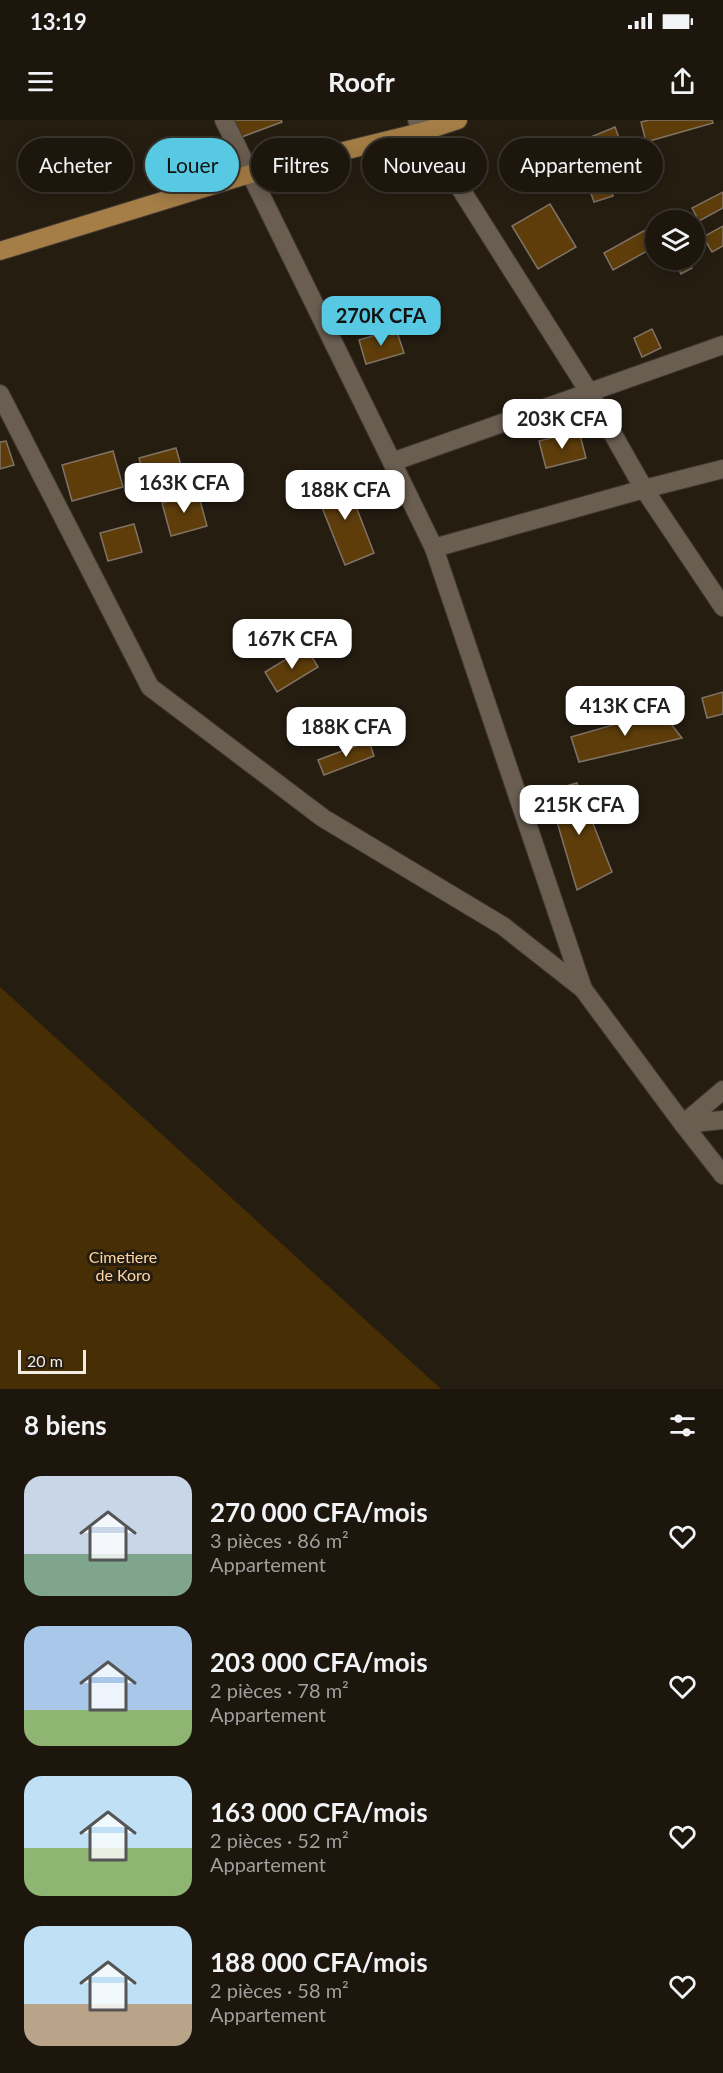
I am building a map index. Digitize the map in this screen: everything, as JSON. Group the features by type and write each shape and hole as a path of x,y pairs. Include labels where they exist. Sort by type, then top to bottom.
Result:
{"main road":[{"path":"0,251 250,174 421,126 458,120"}],"street":[{"path":"224,120 434,548 583,989"},
{"path":"421,126 589,392 644,489 723,607"},
{"path":"392,462 723,345"},
{"path":"0,394 150,687 323,818 503,926 583,989 682,1124 723,1175"},
{"path":"434,548 723,469"},
{"path":"682,1124 723,1090"},
{"path":"682,1124 723,1120"}],"green space":[{"name":"Cimetiere de Koro","path":"0,987 441,1389 0,1389"}],"building":[{"path":"232,120 281,120 282,122 239,138"},
{"path":"712,120 713,123 660,138 645,138 641,122"},
{"path":"615,127 619,138 589,138"},
{"path":"590,192 612,192 613,196 594,202"},
{"path":"723,192 723,208 705,218 705,210 693,210 692,208"},
{"path":"550,204 576,247 538,269 512,226"},
{"path":"723,226 723,246 712,252 705,236"},
{"path":"645,230 645,252 613,270 604,253"},
{"path":"396,329 404,353 366,364 359,340"},
{"path":"652,329 661,348 642,357 634,338"},
{"path":"579,431 586,458 546,468 539,441"},
{"path":"6,441 14,465 0,469 0,442"},
{"path":"176,448 185,480 147,490 139,458"},
{"path":"113,451 123,487 72,501 62,465"},
{"path":"345,478 374,553 345,565 315,490"},
{"path":"198,493 207,526 171,536 162,503"},
{"path":"134,524 142,552 108,561 100,533"},
{"path":"306,647 318,667 277,692 265,672"},
{"path":"723,692 723,714 707,718 702,698"},
{"path":"661,711 682,738 579,762 571,737"},
{"path":"369,741 374,756 324,775 318,760"},
{"path":"577,783 612,872 577,890 548,791"}]}
